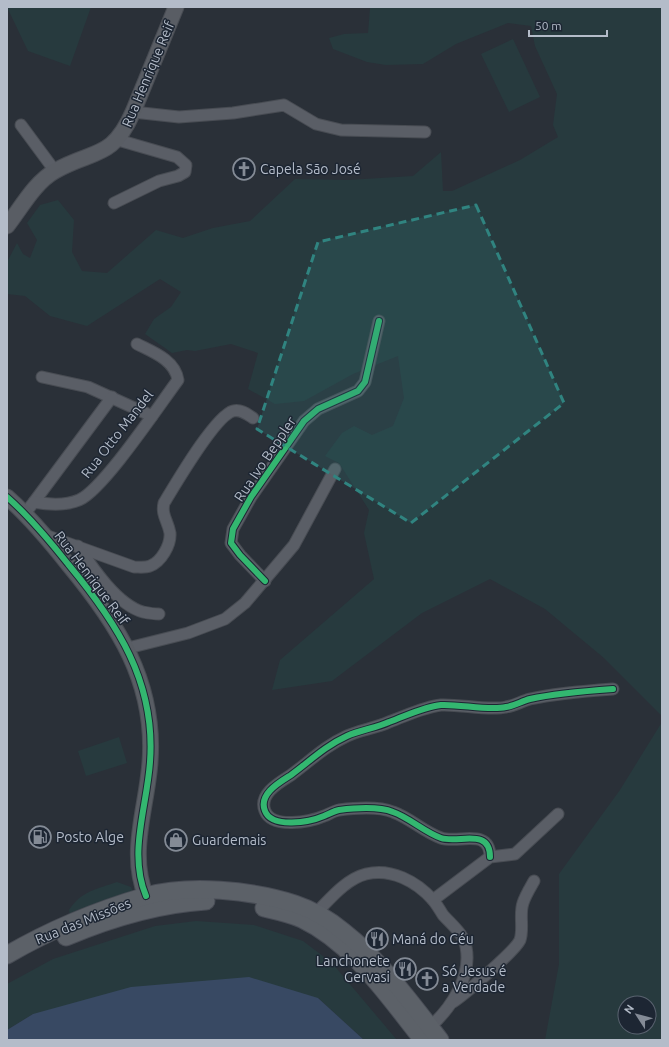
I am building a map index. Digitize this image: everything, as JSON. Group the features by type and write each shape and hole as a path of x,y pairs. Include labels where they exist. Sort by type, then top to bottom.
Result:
{"main road":[{"name":"Rua das Missões","path":"7,955 67,931 148,902 188,890 230,891 278,899 296,904 316,913 344,932 365,949 431,1036"},
{"name":"Rua das Missões","path":"148,902 187,902 207,900 259,906 302,919 325,932 361,965 431,1036"},
{"name":"Rua das Missões","path":"7,966 67,931"}],"street":[{"name":"Rua Henrique Reif","path":"7,226 42,181 55,171 101,152 118,140 126,129 176,7"},
{"path":"133,112 179,117 234,113 284,105 316,124 341,130 425,132"},
{"path":"21,126 55,171"},
{"path":"114,203 159,181 178,176 185,172 186,165 177,157 118,140"},
{"name":"Rua Ivo Beppler","path":"265,581 240,555 231,543 233,529 251,496 304,421 318,409 358,392 365,382 379,321"},
{"name":"Rua Otto Mandel","path":"30,507 66,505 81,500 104,478 178,380 177,372 164,358 137,344"},
{"path":"42,377 88,387 152,416"},
{"path":"30,507 112,397"},
{"path":"45,535 134,568 150,566 158,560 166,550 170,534 162,511 164,502 193,456 224,416 233,411 243,412 253,418"},
{"path":"128,648 188,633 225,619 246,603 294,545 335,469"},
{"name":"Rua Henrique Reif","path":"7,497 30,507 45,535 102,607 128,648 136,666 150,724 148,783 138,844 138,874 148,902"},
{"path":"78,546 98,574 127,604 142,612 159,614"},
{"path":"490,857 490,850 486,842 478,838 444,839 434,835 393,811 354,809 337,810 304,822 277,821 271,818 265,811 266,796 273,787 319,752 336,742 347,736 388,723 415,712 440,705 505,708 528,699 613,689"},
{"path":"433,900 490,857 515,854 558,814"},
{"path":"316,913 341,889 354,879 365,874 381,872 403,877 418,886 433,900 456,928 466,946 466,962 453,1002 431,1036"},
{"path":"453,1002 470,991 488,971 513,949 520,940 522,904 534,881"}],"highlighted area":[{"path":"476,205 564,403 411,523 257,429 318,242"}],"green space":[{"path":"7,7 91,7 70,66 28,51"},
{"path":"366,7 662,7 662,716 604,658 545,609 490,579 422,613 332,681 272,690 280,660 374,579 364,533 369,510 339,463 325,456 342,433 354,426 372,435 393,426 404,398 398,356 353,374 304,401 275,404 248,389 258,353 231,344 195,351 187,350 172,353 145,334 154,319 171,307 181,292 160,279 87,326 50,316 25,296 7,294 7,262 17,243 23,254 30,258 37,240 27,223 40,205 58,200 74,220 72,252 82,271 107,273 156,230 183,238 213,228 250,221 295,179 348,180 413,176 441,152 443,191 452,191 520,160 558,137 553,125 557,94 535,46 531,26 508,23 456,44 423,64 386,65 367,62 333,49 329,38 344,34 368,33 370,8"},
{"path":"513,39 540,97 509,112 481,54"},
{"path":"662,722 662,1040 545,1040 559,964 559,874 620,790"},
{"path":"119,737 127,763 86,776 78,751"},
{"path":"117,882 131,887 134,895 70,915 69,910 84,895"},
{"path":"196,921 254,925 303,941 332,963 397,1040 364,1040 318,998 33,1014 7,1030 7,984 53,959 155,926"}],"water":[{"path":"249,977 318,998 364,1040 7,1040 7,1030 33,1014 131,987"}],"cycle path":[{"path":"265,581 240,555 231,543 233,529 251,497 304,421 318,409 358,391 365,382 379,321"},
{"path":"7,497 24,513 86,586 117,631 130,655 140,680 147,706 150,733 150,762 139,847 141,880 146,896"},
{"path":"490,857 489,848 485,842 479,839 441,838 411,821 387,810 366,808 345,809 337,810 324,816 301,822 283,822 269,817 265,811 265,799 267,794 276,785 339,740 421,710 441,705 499,708 512,706 530,699 550,695 613,689"}],"place":[{"name":"Capela São José","path":"244,169"},
{"name":"Posto Alge","path":"40,837"},
{"name":"Guardemais","path":"176,840"},
{"name":"Maná do Céu","path":"377,939"},
{"name":"Lanchonete Gervasi","path":"405,969"},
{"name":"Só Jesus é a Verdade","path":"427,979"}]}
